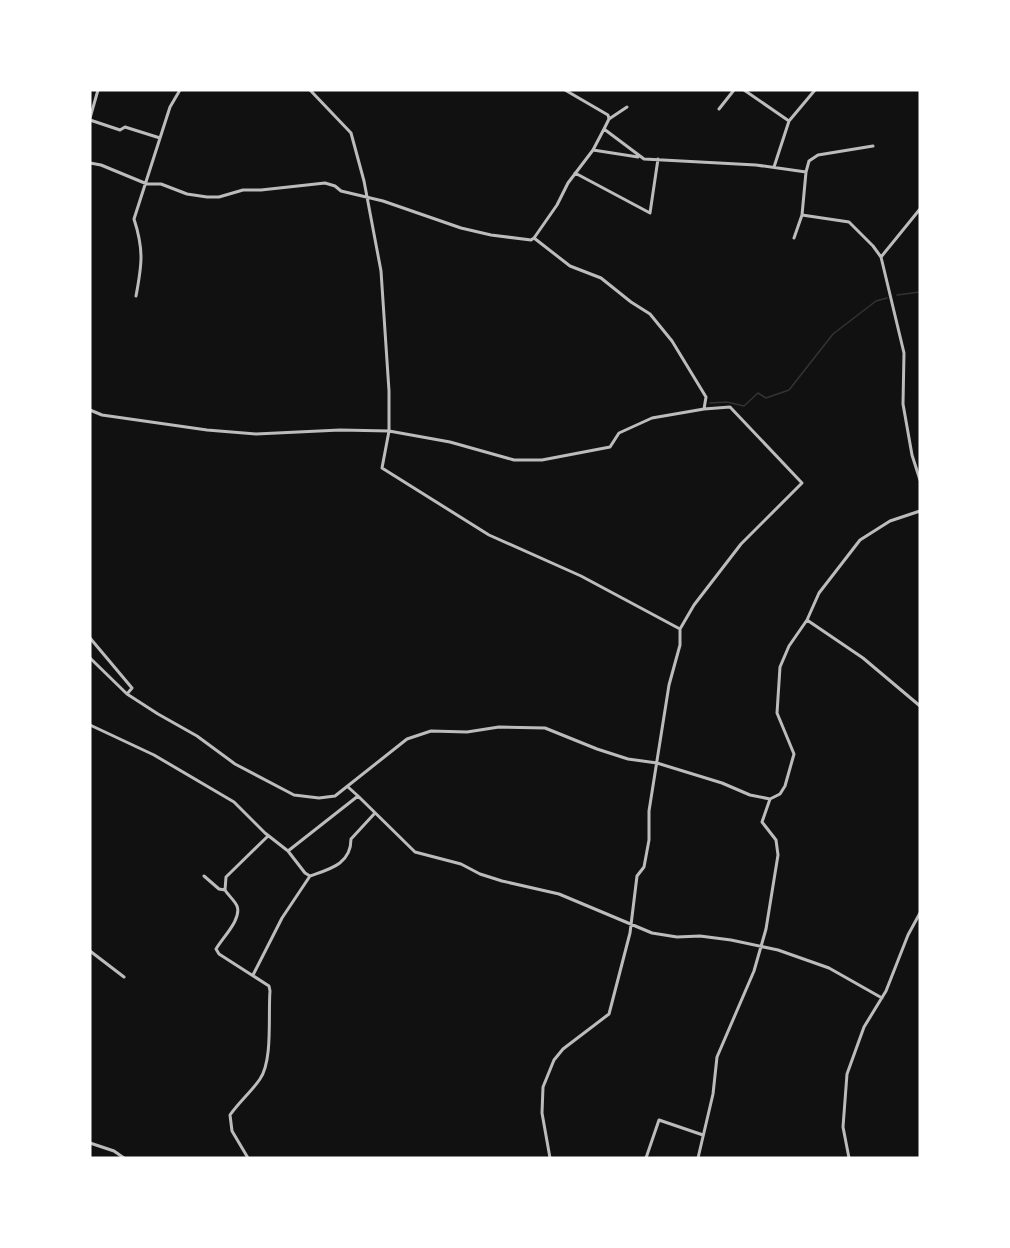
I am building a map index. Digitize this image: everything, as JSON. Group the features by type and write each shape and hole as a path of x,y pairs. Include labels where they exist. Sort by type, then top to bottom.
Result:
{"street":[{"path":"98,90 90,119 120,130 125,127 160,138"},
{"path":"136,296 142,260 140,235 134,219 170,108 180,90"},
{"path":"310,90 351,133 367,197 381,271 389,390 389,431 382,468 489,535 581,576 680,629"},
{"path":"565,90 608,115 609,119"},
{"path":"718,109 734,90"},
{"path":"744,90 789,121"},
{"path":"774,167 789,121 815,90"},
{"path":"90,163 101,165 147,184 161,184 187,194 207,197 219,197 243,190 325,183 341,191 383,201 462,228 491,235 531,240 593,150 609,119 627,107"},
{"path":"604,129 639,157"},
{"path":"794,238 802,215 808,161 819,155 873,146"},
{"path":"593,150 644,159 774,167 806,172"},
{"path":"575,173 650,213 658,159"},
{"path":"880,257 920,208"},
{"path":"802,215 849,222 873,246 880,257 904,353 903,404 912,455 920,480"},
{"path":"534,238 570,266 601,278 650,314 672,341 706,398 704,409"},
{"path":"90,410 102,415 207,430 256,434 340,430 389,431 459,444 514,460 542,460 610,447 619,433 652,418 730,407 802,483 735,551 694,605 680,629 680,645 669,685 649,811 649,840 644,869 637,876 632,925 609,1014 563,1049 554,1060 543,1088 542,1113 550,1158"},
{"path":"90,658 127,694 196,736 235,764 294,795 335,796 407,739 431,731 467,732 499,727 545,728 628,759 657,763 722,783 750,795 770,799 780,794 785,786 794,754 777,713 780,667 789,646 807,620 819,593 860,540 890,521 920,512"},
{"path":"807,620 863,658 920,706"},
{"path":"90,638 132,688 127,694"},
{"path":"90,725 154,755 234,802 268,836 288,851 310,876"},
{"path":"348,787 415,852 461,864 480,874 502,881 559,894 652,933 665,936 700,936 762,946 829,968 882,998"},
{"path":"288,851 358,796"},
{"path":"698,1158 713,1094 717,1057 754,971 762,946 778,855 776,840 762,822 770,799"},
{"path":"253,975 282,918 310,876 341,864 351,848 351,839 375,813"},
{"path":"248,1158 232,1131 230,1114 260,1079 269,1051 269,986 217,951 223,936 233,927 237,913 237,906 225,890 226,877 268,836"},
{"path":"204,876 219,889 225,890"},
{"path":"849,1158 843,1127 847,1074 864,1027 882,998 908,935 920,913"},
{"path":"90,951 124,977"},
{"path":"646,1158 659,1120 703,1135"},
{"path":"90,1143 114,1151 124,1158"}],"waterway":[{"path":"897,295 920,292"},
{"path":"710,403 727,402 744,406 758,393 766,398 789,390 833,334 876,301 887,298"}]}
